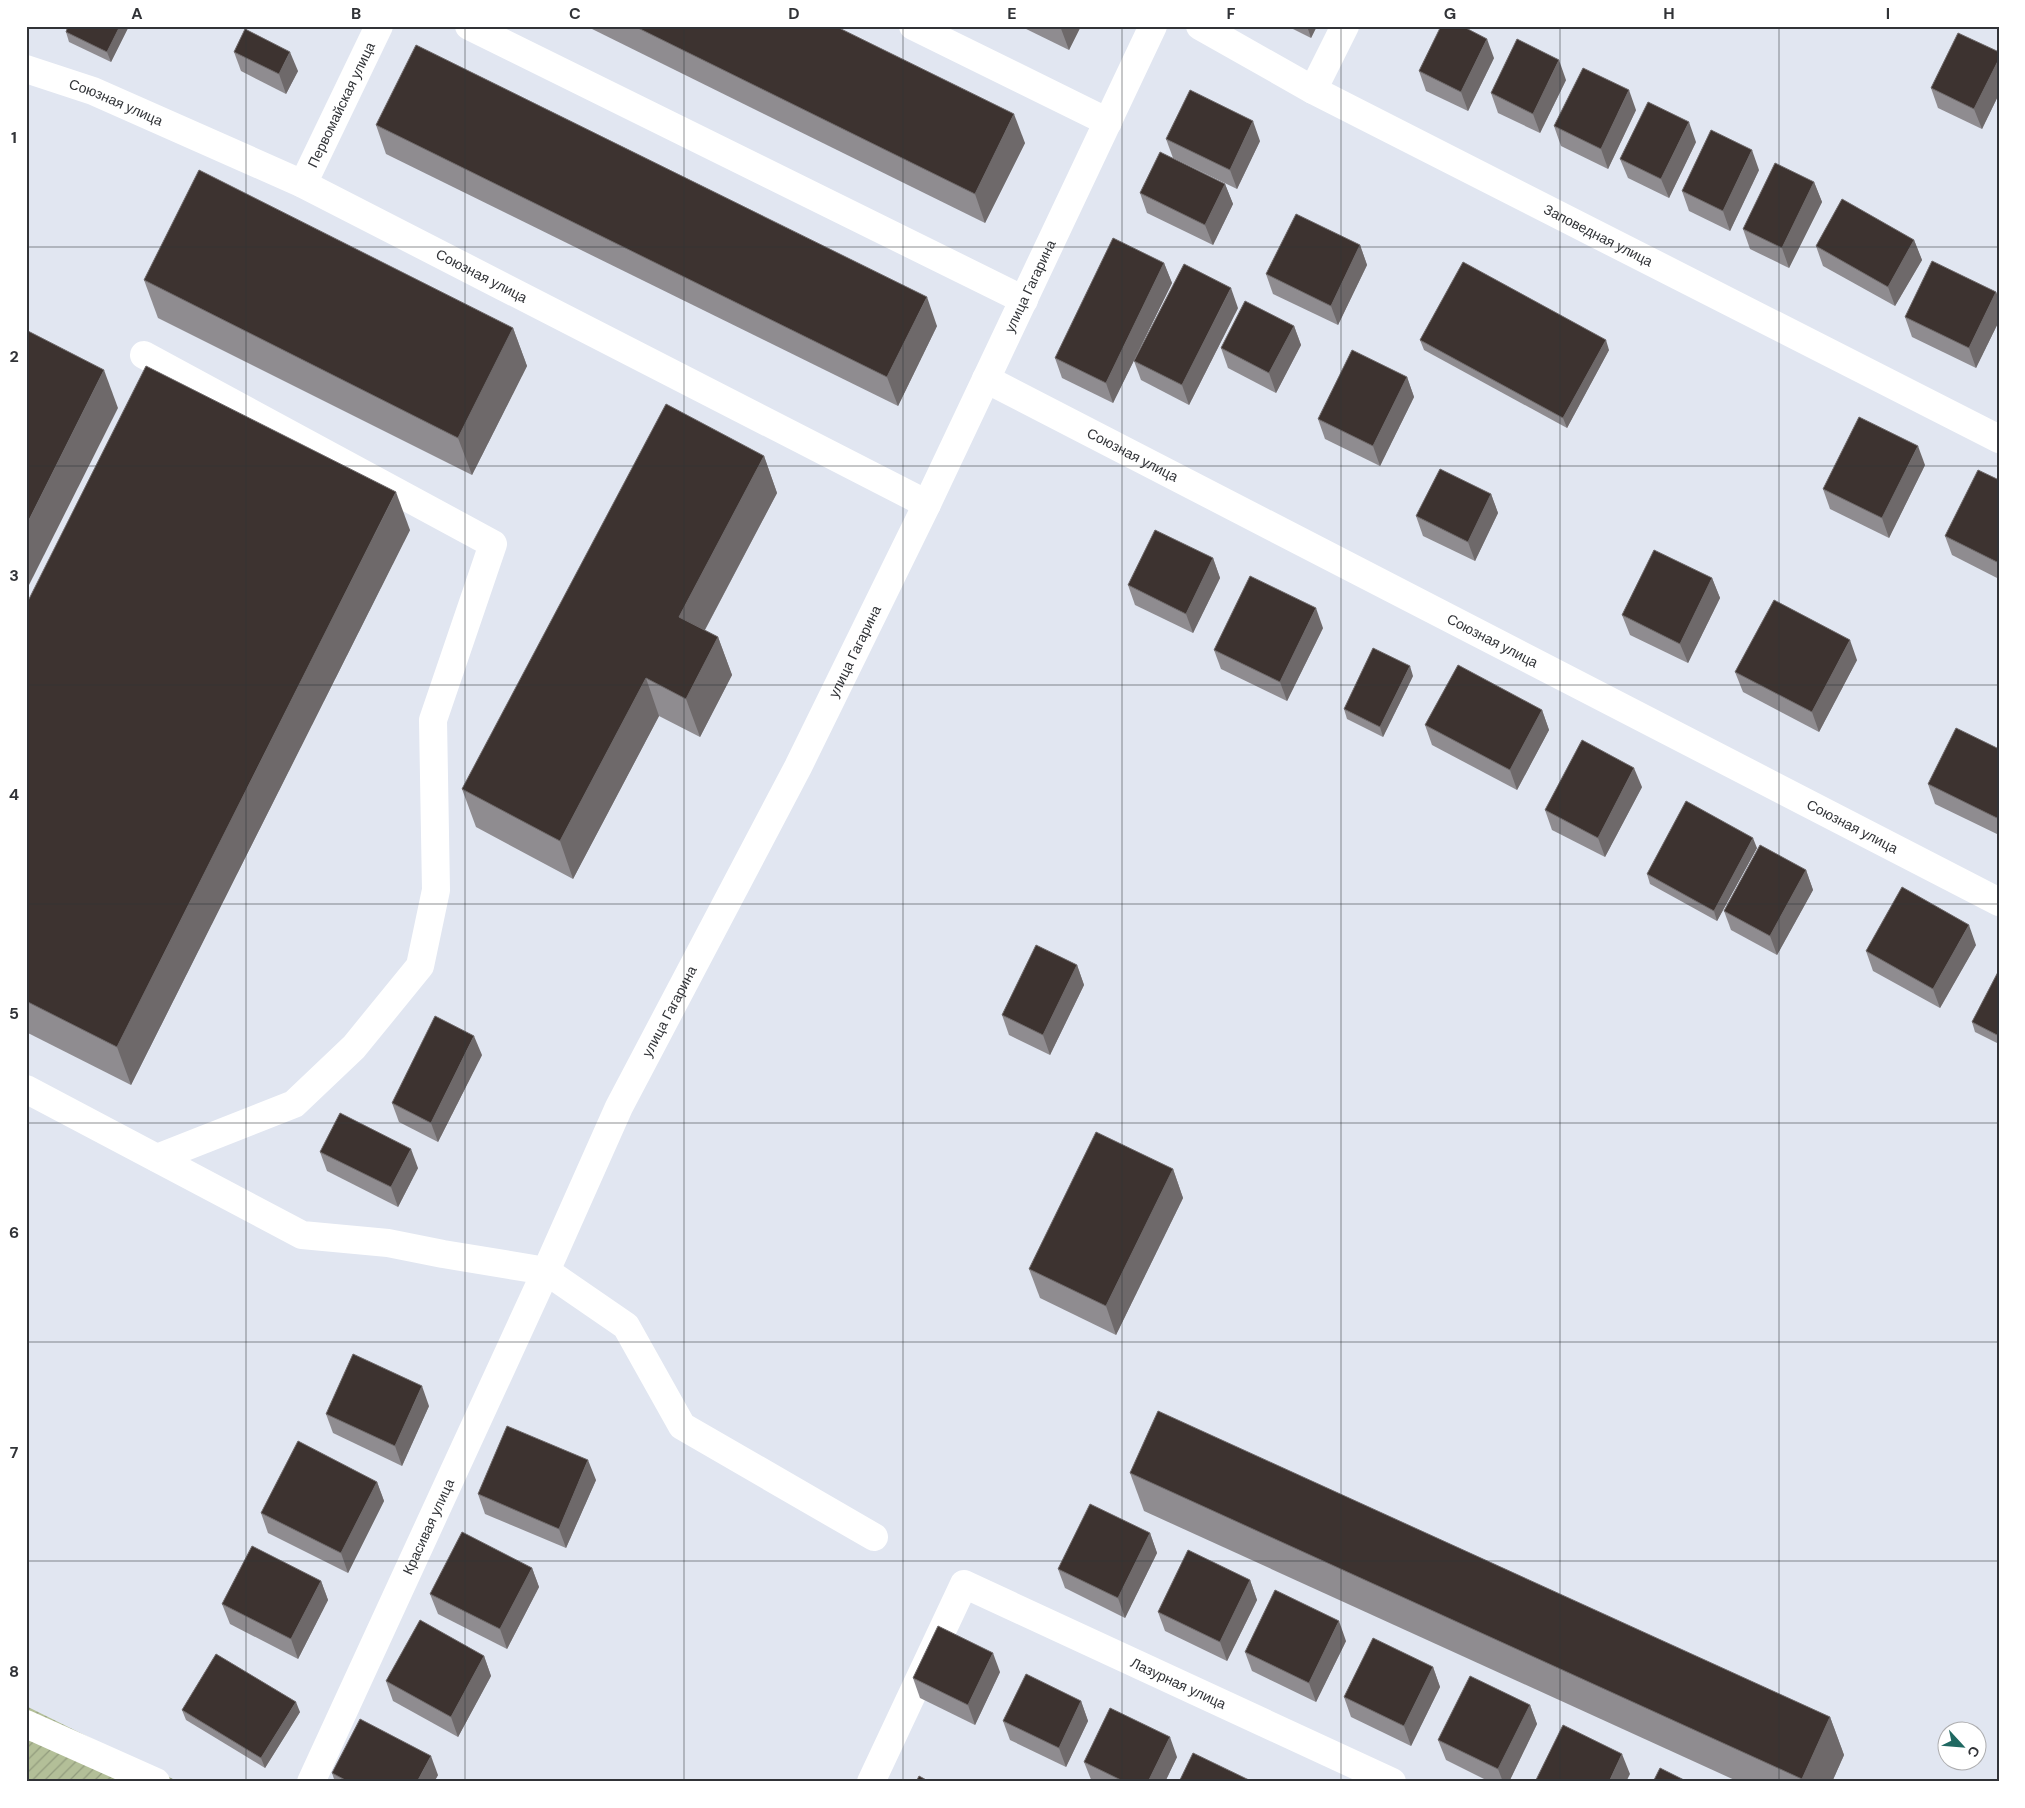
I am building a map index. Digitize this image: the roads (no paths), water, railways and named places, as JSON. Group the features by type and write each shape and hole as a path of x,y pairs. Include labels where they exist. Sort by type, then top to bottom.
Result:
{"street":[{"name":"Первомайская улица","path":"303,184 379,26"},
{"path":"468,26 1024,300"},
{"path":"913,26 1108,122"},
{"name":"улица Гагарина","path":"546,1271 619,1106 798,768 927,504 1153,26"},
{"name":"Заповедная улица","path":"1200,26 1313,90 1999,439"},
{"path":"1313,90 1345,26"},
{"name":"Союзная улица","path":"26,69 93,91 303,184 927,504"},
{"path":"144,354 493,544 433,720 436,890 420,966 354,1047 294,1104 157,1158"},
{"name":"Союзная улица","path":"986,379 1999,902"},
{"path":"26,1088 302,1235 388,1243 546,1271 626,1326 682,1426 874,1537"},
{"name":"Красивая улица","path":"311,1782 546,1271"},
{"name":"Лазурная улица","path":"871,1782 964,1584 1392,1782"},
{"path":"26,1724 156,1782"}]}
